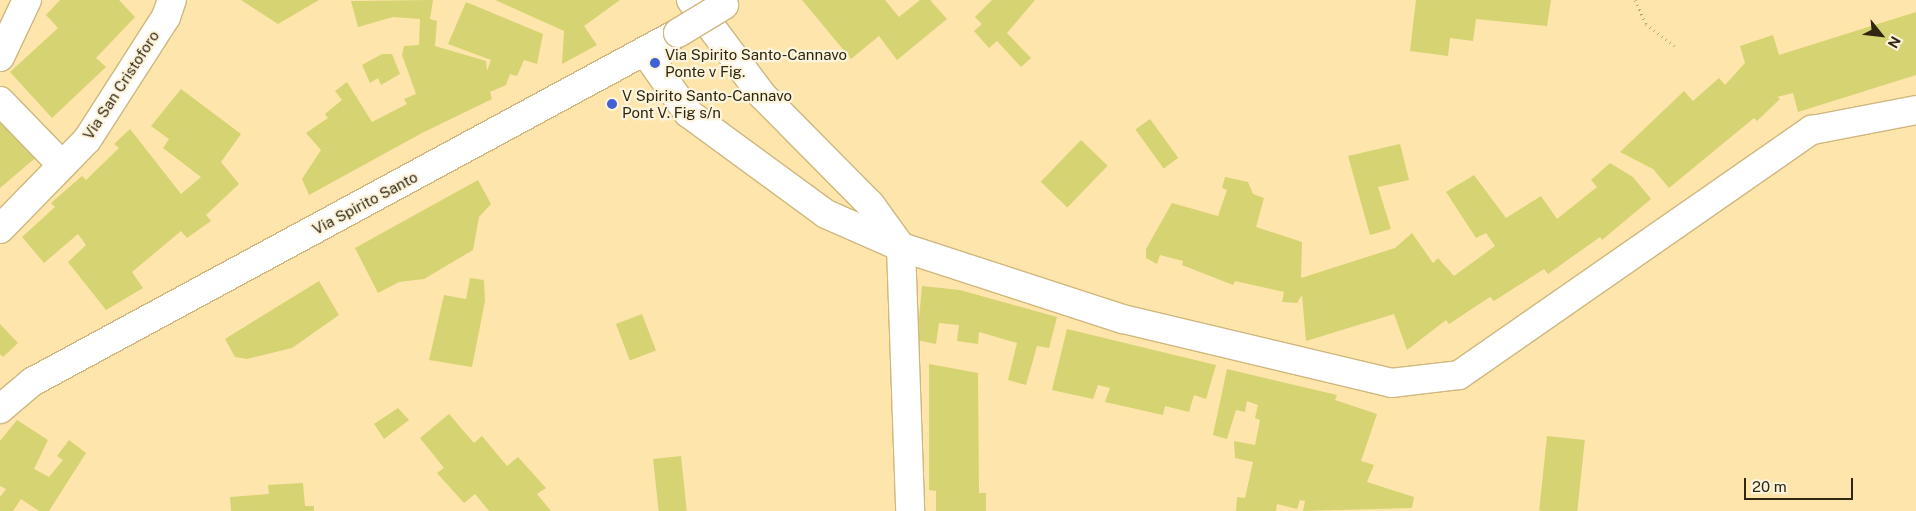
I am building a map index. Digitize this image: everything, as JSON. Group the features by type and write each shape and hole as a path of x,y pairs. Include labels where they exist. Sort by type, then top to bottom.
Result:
{"street":[{"path":"0,57 27,0"},
{"name":"Via San Cristoforo","path":"0,229 87,140 166,17 172,0"},
{"path":"691,0 762,96 870,204 901,247 910,511"},
{"name":"Via Spirito Santo","path":"0,409 32,382 645,52 729,2"},
{"path":"645,52 688,113 826,214 901,247 1123,319 1391,383 1459,375 1812,130 1916,110"},
{"path":"0,101 62,165"}],"path":[{"path":"1635,0 1646,24 1675,46"}],"building":[{"path":"60,0 119,0 135,17 96,58 106,67 52,118 10,72 58,28 46,15"},
{"path":"241,0 319,0 278,24"},
{"path":"433,0 430,19 437,21 435,46 486,61 487,71 491,60 448,44 466,2 543,34 537,64 524,60 517,76 510,74 506,85 490,92 492,99 422,133 309,195 302,179 321,150 306,133 328,118 325,114 342,100 335,91 347,82 372,122 407,104 404,99 416,94 402,55 404,46 419,45 420,19 393,17 358,27 351,1"},
{"path":"495,0 620,0 584,26 597,45 562,64 564,31"},
{"path":"802,0 885,0 899,17 920,0 930,0 947,19 897,60 879,36 851,59"},
{"path":"992,0 1035,0 1007,33 1031,58 1021,67 997,41 989,48 974,31 982,24 975,17"},
{"path":"1416,0 1551,0 1547,26 1476,19 1473,41 1450,38 1448,56 1410,51"},
{"path":"1916,12 1916,75 1798,112 1793,93 1777,97 1780,99 1757,121 1754,118 1669,188 1653,169 1620,152 1684,91 1693,101 1719,78 1725,85 1745,63 1740,46 1773,35 1779,55"},
{"path":"382,54 392,54 400,74 381,85 378,78 370,83 362,65"},
{"path":"181,89 241,134 221,162 239,184 206,215 211,221 187,238 181,231 132,272 143,288 106,310 68,262 86,245 78,234 44,263 22,237 55,207 51,203 82,176 86,180 119,148 114,144 130,129 181,194 201,177 163,148 169,139 151,126"},
{"path":"0,112 40,154 0,188"},
{"path":"1150,119 1178,158 1164,168 1135,130"},
{"path":"1081,140 1108,166 1067,207 1041,182"},
{"path":"1400,144 1409,180 1378,187 1391,229 1370,235 1348,156"},
{"path":"1610,163 1633,177 1651,199 1602,240 1600,237 1548,274 1544,269 1494,301 1490,297 1449,324 1446,320 1407,350 1394,314 1306,341 1302,295 1297,303 1282,302 1284,292 1235,281 1233,285 1182,265 1183,261 1160,255 1157,264 1146,258 1146,249 1172,203 1218,216 1227,190 1222,188 1225,177 1248,182 1253,194 1264,198 1256,227 1302,242 1301,278 1395,248 1412,233 1433,263 1438,258 1454,276 1495,246 1486,233 1476,238 1446,192 1474,175 1506,218 1541,196 1557,219 1597,187 1591,180"},
{"path":"478,180 491,204 479,217 473,250 424,279 399,282 378,293 355,248"},
{"path":"470,278 484,280 485,301 472,367 429,360 444,295 466,299"},
{"path":"319,281 339,315 292,348 247,359 235,357 225,339"},
{"path":"922,286 960,290 1057,317 1049,348 1037,346 1026,385 1008,380 1017,343 979,332 978,344 957,341 959,325 939,323 936,344 917,340"},
{"path":"642,314 656,350 630,360 616,324"},
{"path":"0,324 18,343 3,357 0,354"},
{"path":"1067,329 1216,365 1206,399 1194,395 1189,412 1165,406 1163,415 1105,402 1110,388 1098,385 1093,399 1052,390"},
{"path":"929,364 978,373 979,493 986,493 986,511 936,511 936,491 929,490"},
{"path":"1227,369 1337,395 1335,400 1377,414 1361,461 1374,465 1367,482 1414,497 1412,508 1303,511 1305,501 1300,500 1297,509 1277,504 1276,511 1236,511 1237,497 1245,498 1253,462 1235,458 1234,441 1255,445 1260,420 1255,418 1258,405 1247,401 1245,412 1236,410 1227,439 1213,435"},
{"path":"398,408 409,420 384,439 374,424"},
{"path":"449,414 474,443 482,436 507,466 518,457 546,488 537,494 551,511 489,511 475,494 464,503 437,473 444,468 420,438"},
{"path":"17,420 48,440 34,469 49,477 63,460 57,456 69,440 86,453 49,511 39,511 21,499 13,511 0,511 0,497 6,489 0,486 0,441"},
{"path":"1547,436 1585,440 1577,511 1539,511"},
{"path":"681,456 687,511 659,511 653,459"},
{"path":"303,483 305,506 314,506 314,511 231,511 230,497 269,494 268,485"}],"place":[{"name":"Via Spirito Santo-Cannavo Ponte v Fig.","path":"655,63"},
{"name":"V Spirito Santo-Cannavo Pont V. Fig s/n","path":"612,104"}]}
